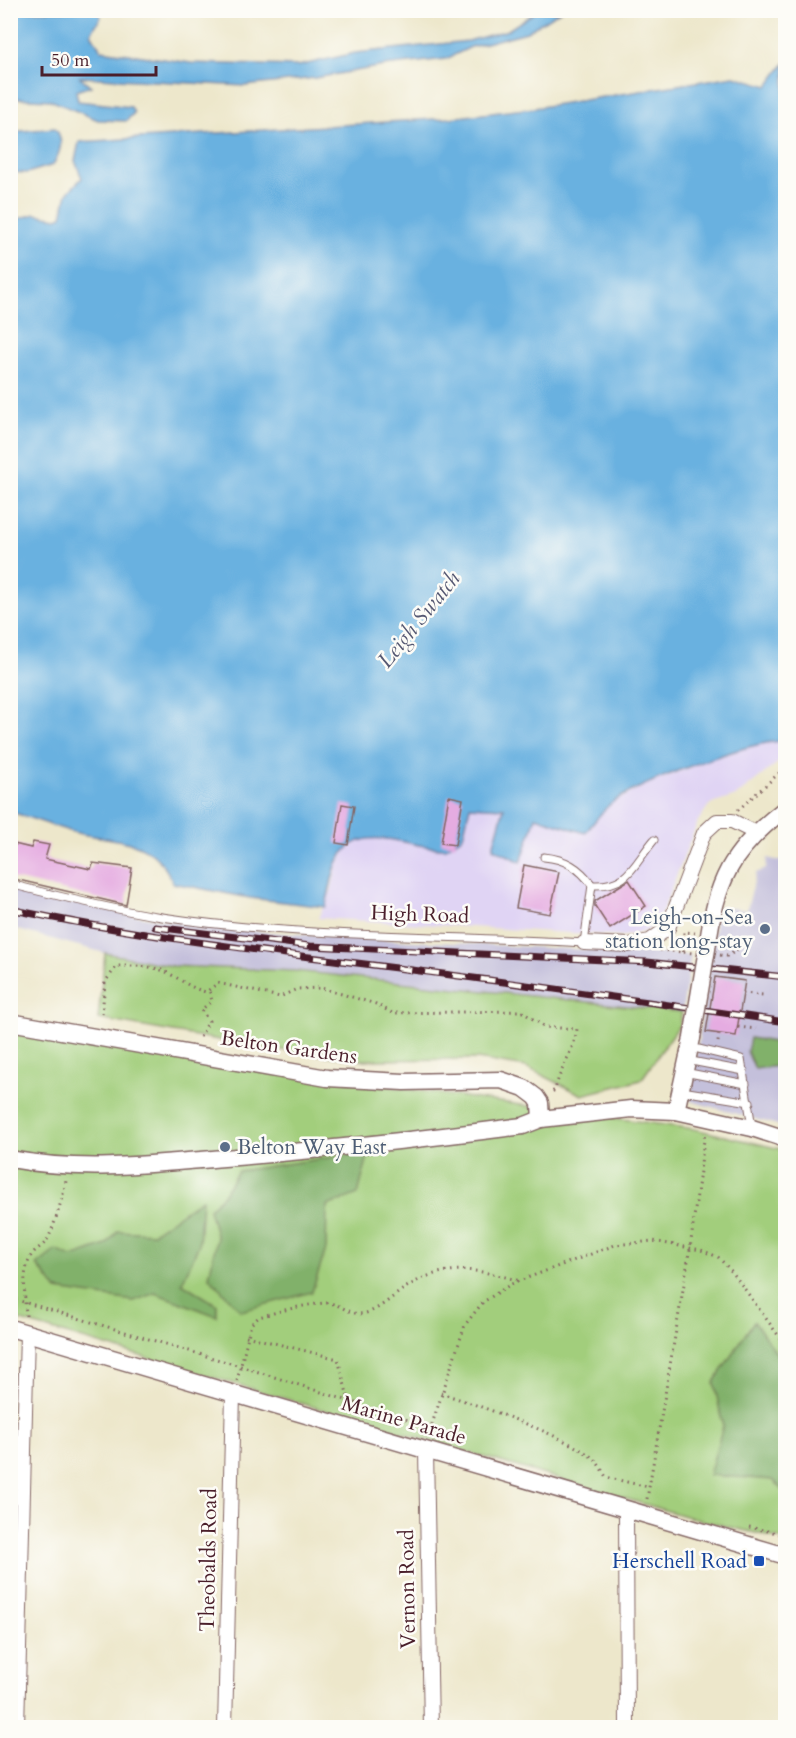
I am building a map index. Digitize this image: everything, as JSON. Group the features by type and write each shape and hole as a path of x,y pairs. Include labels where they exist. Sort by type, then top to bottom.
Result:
{"street":[{"path":"675,1111 688,1054 712,911 722,877 756,833 786,808"},
{"name":"High Road","path":"584,943 629,945 650,940 668,928 704,833 717,821 732,821"},
{"path":"732,821 756,833"},
{"name":"Belton Gardens","path":"10,1022 327,1078 404,1082 501,1080 524,1088 536,1097 540,1103 541,1119"},
{"path":"10,1159 50,1166 108,1167 326,1150 523,1126 541,1119 631,1109 675,1111 752,1128 786,1139"},
{"name":"Marine Parade","path":"10,1328 786,1556"},
{"path":"17,1728 27,1333"},
{"name":"Theobalds Road","path":"225,1728 233,1394"},
{"name":"Vernon Road","path":"426,1450 431,1728"},
{"path":"626,1510 627,1728"}],"lane":[{"path":"592,885 610,886 622,880 654,840"},
{"path":"544,857 562,859 585,875 592,885 584,943"},
{"name":"High Road","path":"10,884 90,905 164,917 245,926 584,943"},
{"path":"688,1054 744,1071"},
{"path":"688,1054 739,1056 750,1102 752,1128"},
{"path":"688,1054 746,1084"},
{"path":"680,1090 750,1102"}],"path":[{"path":"732,821 739,807 786,767"},
{"path":"683,952 684,932 708,942"},
{"path":"102,1014 105,982 117,966 140,966 166,971 190,987 206,992 218,983 280,997 297,989 321,988 376,1004 392,1013 521,1011 545,1027 577,1029 575,1044 559,1071 555,1090 548,1095"},
{"path":"200,1037 209,1021 201,1010 212,1001 209,989"},
{"path":"743,993 763,995"},
{"path":"738,1027 756,1029"},
{"path":"718,1042 719,1034"},
{"path":"648,1487 646,1506 690,1249 704,1138"},
{"path":"27,1333 24,1284 29,1258 36,1248 46,1242 65,1189"},
{"path":"426,1450 430,1427 441,1393 465,1325 471,1317 496,1293 590,1252 629,1242 653,1242 708,1253 726,1264 786,1346"},
{"path":"233,1394 250,1324 259,1317 330,1303 354,1314 364,1314 375,1310 415,1281 449,1271 470,1269 520,1281"},
{"path":"10,1298 240,1366 430,1427"},
{"path":"246,1336 338,1359 349,1401"},
{"path":"441,1393 484,1407 567,1444 595,1461 606,1477 648,1487"}],"shaded area":[{"path":"772,740 785,741 785,757 736,796 709,805 698,821 660,917 647,931 624,936 318,918 331,891 337,864 346,850 358,841 382,837 440,848 463,836 470,806 504,808 536,817 600,815 613,802 648,784 708,760"},
{"path":"767,858 785,862 785,1044 751,1038 756,1069 785,1065 785,1127 690,1101 718,906 747,910 756,873 766,869"},
{"path":"10,888 138,916 228,929 335,937 691,955 682,1012 295,971 172,966 105,953 11,928"}],"green space":[{"path":"105,953 172,966 295,971 682,1012 679,1026 641,1080 582,1095 526,1067 477,1059 362,1060 265,1048 98,1019"},
{"path":"10,1031 48,1039 694,1129 785,1150 785,1540 695,1519 11,1318"},
{"path":"750,1038 785,1044 785,1065 755,1069 747,1052"},
{"path":"369,1152 358,1194 327,1206 326,1249 312,1292 241,1311 209,1277 217,1238 209,1209 223,1195 238,1171"},
{"path":"202,1199 199,1244 182,1283 217,1305 217,1316 155,1293 134,1301 57,1290 37,1265 56,1250 72,1257 106,1245 118,1231 153,1233"},
{"path":"754,1321 785,1366 785,1492 773,1480 709,1475 723,1426 714,1382"}],"water":[{"path":"12,11 98,11 101,17 91,33 101,50 191,63 298,66 355,53 468,41 508,30 537,11 560,11 527,32 471,47 446,59 384,66 315,78 245,86 80,77 91,86 76,91 78,101 131,107 134,113 126,121 98,120 50,100 11,98"},
{"name":"Leigh Swatch","path":"785,63 785,741 748,747 647,784 613,802 585,833 536,817 521,862 493,848 504,808 470,806 463,836 446,848 386,839 358,842 347,849 337,863 325,907 250,898 173,883 165,867 155,856 144,849 118,840 73,832 11,812 11,221 35,214 57,218 62,216 67,193 82,178 75,161 79,142 449,118 534,108 734,76 768,86"},
{"path":"55,128 61,142 53,165 27,173 11,172 11,132"}],"building":[{"path":"449,796 463,799 455,845 441,843"},
{"path":"342,804 354,806 348,845 336,843"},
{"path":"33,842 49,845 45,859 91,869 93,863 132,868 126,905 10,878 10,843 31,848"},
{"path":"524,865 559,872 550,914 516,908"},
{"path":"629,880 646,906 610,929 595,906 595,901"},
{"path":"715,977 745,981 736,1036 706,1032"}],"railway":[{"path":"10,909 177,939 786,1022"},
{"path":"155,927 310,946 647,962 786,977"}],"place":[{"name":"Leigh-on-Sea station long-stay","path":"765,929"},
{"name":"Belton Way East","path":"225,1147"},
{"name":"Herschell Road","path":"759,1561"}]}
